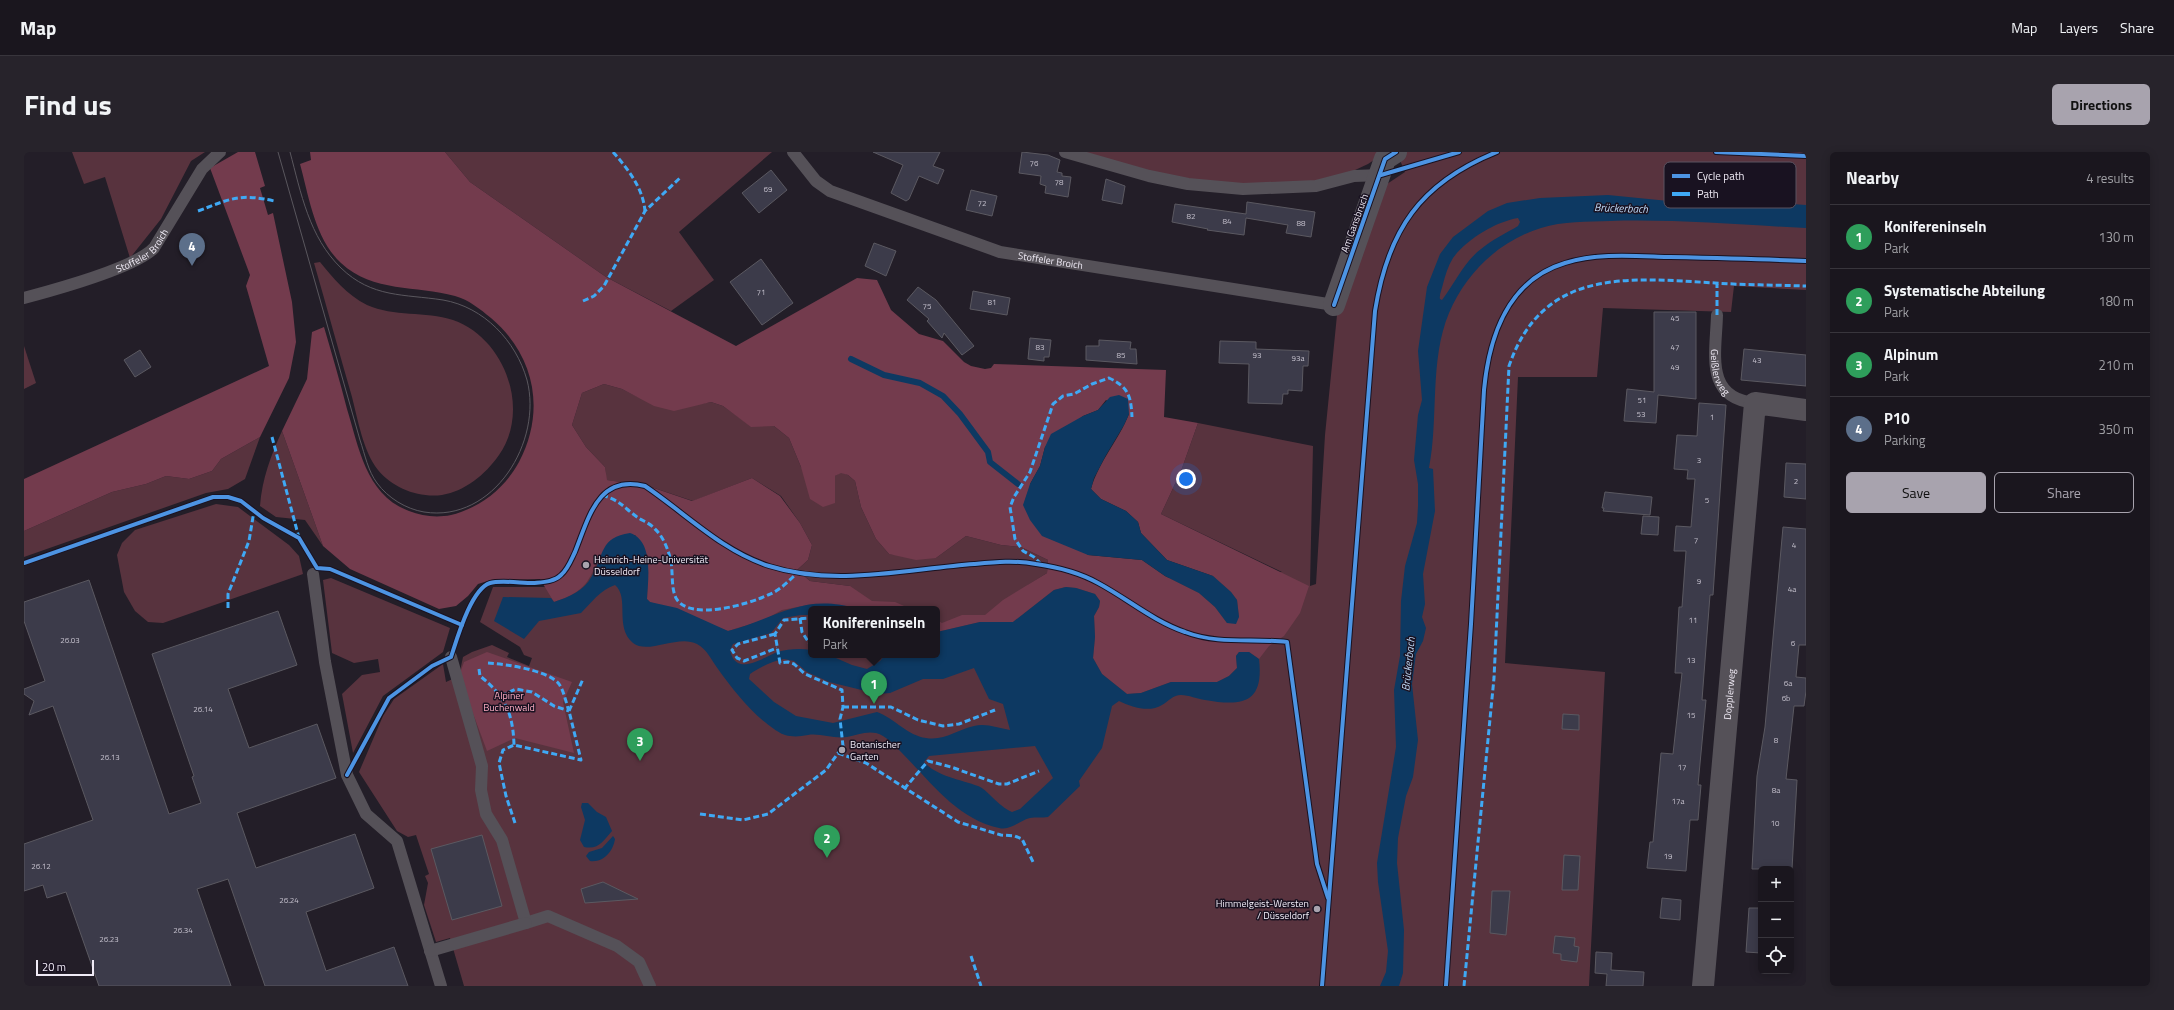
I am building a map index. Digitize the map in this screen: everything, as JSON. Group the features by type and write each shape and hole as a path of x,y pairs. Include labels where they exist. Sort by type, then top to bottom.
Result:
{"street":[{"name":"Am Gansbruch","path":"1334,305 1354,244 1385,159 1396,152"},
{"name":"Geißlerweg","path":"1755,403 1806,410"},
{"name":"Dopplerweg","path":"1703,986 1755,403"}],"lane":[{"name":"Stoffeler Broich","path":"24,298 124,265 148,254 154,248 202,169 220,152"},
{"name":"Stoffeler Broich","path":"793,152 816,181 830,191 1000,252 1334,305"},
{"path":"1065,152 1149,176 1188,184 1243,189 1316,186 1354,176 1380,175"},
{"name":"Geißlerweg","path":"1717,316 1715,372 1722,388 1741,402 1755,403"},
{"path":"313,574 325,662 347,774 366,814 397,841 440,986"},
{"path":"451,657 482,766 481,790 486,814 502,840 526,923"},
{"path":"430,951 548,916 617,946 638,962 650,986"}],"green space":[{"path":"72,152 205,152 191,161 161,219 130,258 105,177 84,184"},
{"path":"238,152 255,152 265,186 260,188 268,215 273,213 292,302 296,342 289,378 260,437 221,459 212,471 189,479 166,476 146,484 112,492 24,531 24,479 269,366 246,286 250,275 210,168"},
{"path":"310,152 445,152 470,182 606,277 736,346 857,278 877,280 891,310 919,334 943,341 964,362 971,366 985,369 991,368 994,364 1166,370 1164,417 1198,423 1181,471 1161,514 1309,586 1300,613 1284,636 1269,646 1259,659 1249,652 1239,652 1236,656 1237,668 1229,676 1217,682 1171,682 1141,693 1127,694 1102,674 1093,658 1095,637 1094,616 1099,607 1100,601 1095,594 1076,588 1065,587 1054,590 1013,622 980,622 940,631 940,622 942,623 962,615 985,615 1003,600 1047,573 1048,560 1021,547 1001,545 966,536 936,558 916,560 889,554 876,539 861,507 855,481 848,475 841,473 835,476 835,503 823,507 810,499 801,467 789,438 774,426 751,427 723,406 711,402 674,411 654,406 622,389 604,384 582,393 572,425 586,447 605,467 607,480 648,486 692,501 752,478 780,496 800,523 812,545 808,560 797,570 810,581 850,586 872,601 895,602 904,606 839,606 813,604 782,610 764,620 728,631 650,602 647,599 648,573 646,558 644,550 635,535 598,558 591,575 583,587 563,599 554,602 540,579 491,580 478,584 468,596 456,606 439,609 350,569 323,546 282,431 307,379 312,332 324,327 366,469 383,494 394,504 414,513 445,516 462,512 491,496 507,480 519,462 527,443 532,423 534,404 532,385 526,366 518,349 506,333 491,318 470,302 455,296 381,284 353,273 341,263 332,253 319,230 314,217 300,164 311,160","holes":["1106,400 1129,414 1125,424 1099,469 1091,489 1101,499 1126,511 1138,522 1141,533 1167,560 1213,576 1231,592 1237,600 1239,617 1227,623 1215,607 1199,593 1165,576 1142,560 1088,555 1030,484 1040,466 1045,447 1083,416 1098,410"]},
{"path":"445,152 772,152 679,232 714,280 671,311 606,277 470,182"},
{"path":"1069,152 1386,152 1368,164 1338,178 1295,185 1187,182"},
{"path":"1407,152 1806,152 1806,290 1734,286 1731,312 1603,308 1597,377 1518,377 1505,663 1605,672 1589,986 464,986 450,938 436,942 424,905 428,883 425,876 429,874 416,835 408,837 397,831 359,772 383,716 394,699 443,664 446,682 459,676 463,657 492,645 509,653 507,657 529,666 532,658 524,655 520,647 480,622 493,587 551,587 613,528 797,598 850,586 810,581 797,570 808,560 812,545 800,523 781,496 752,478 693,501 648,486 606,480 605,467 586,447 572,425 582,393 604,384 622,389 638,397 694,405 711,402 723,406 751,426 774,426 789,438 801,467 835,503 835,476 841,472 848,475 855,481 861,507 876,539 889,554 936,558 966,536 1001,545 1021,547 1048,560 1047,573 1028,585 1282,572 1161,514 1181,471 1198,423 1313,446 1310,586 1316,584 1325,435 1338,305 1381,188 1405,172 1399,158"},
{"path":"320,262 335,280 347,291 367,305 377,309 399,313 442,317 453,320 471,329 487,342 499,359 508,377 512,397 513,417 508,437 499,455 474,481 459,490 450,493 433,496 424,495 399,487 378,470 368,454 365,445 314,263"},
{"path":"24,346 36,383 24,389"},
{"path":"282,431 323,546 305,520 276,517 260,506 268,467"},
{"path":"260,437 245,479 228,489 206,493 24,557 24,531 112,492 146,484 166,476 189,479 212,471 221,459"},
{"path":"216,504 238,507 289,545 299,556 303,574 163,623 148,622 135,611 124,592 117,555 122,543 135,530"},
{"path":"331,578 450,628 443,652 383,696 353,753 342,694 362,675 380,672 378,659 354,663 332,653 323,580"},
{"name":"Alpiner Buchenwald","path":"487,652 572,682 563,702 574,753 515,738 487,751 459,676 464,662"}],"water":[{"name":"Brückerbach","path":"1608,195 1664,201 1664,208 1796,208 1796,204 1806,205 1806,228 1634,221 1575,222 1558,224 1541,228 1526,234 1511,241 1498,250 1475,272 1456,298 1443,331 1439,350 1434,429 1429,468 1433,469 1435,511 1423,574 1425,604 1422,617 1426,628 1423,641 1416,654 1412,684 1418,740 1413,777 1406,796 1398,838 1397,863 1404,930 1403,973 1399,986 1380,986 1386,972 1388,951 1378,882 1377,863 1396,747 1394,690 1400,656 1401,601 1405,566 1417,523 1418,484 1414,460 1418,415 1422,400 1418,351 1427,287 1440,254 1453,237 1488,211 1507,203 1540,198","holes":["1518,218 1520,222 1518,226 1475,254 1442,300 1440,299 1448,268 1453,258 1466,244 1482,232 1500,223"]},
{"path":"1119,395 1128,399 1129,414 1094,478 1091,489 1101,499 1126,511 1138,522 1141,533 1167,560 1213,576 1231,592 1237,600 1239,617 1236,624 1227,623 1215,607 1199,593 1165,576 1142,560 1088,555 1042,536 1030,520 1023,505 1030,484 1040,466 1045,447 1051,434 1083,416 1098,410 1110,397"},
{"path":"630,533 638,537 643,544 648,562 647,599 650,602 677,608 728,631 806,605 822,603 844,606 808,606 808,615 783,618 771,633 733,644 730,650 732,656 736,662 742,664 753,663 777,652 794,649 808,650 808,658 836,658 852,665 867,669 882,658 940,658 940,631 980,622 1013,622 1054,590 1066,587 1076,588 1095,594 1100,601 1099,607 1094,616 1095,637 1093,658 1102,674 1127,694 1141,693 1171,682 1217,682 1229,676 1237,668 1236,656 1239,652 1249,652 1259,659 1260,673 1258,685 1254,693 1248,698 1231,703 1178,695 1162,705 1152,709 1146,709 1135,707 1119,701 1112,706 1102,748 1079,781 1080,786 1048,817 1026,819 1011,827 1003,829 970,817 957,808 934,787 894,745 880,734 869,732 847,737 784,735 766,723 743,701 701,646 681,641 647,647 639,646 633,643 627,636 624,629 621,597 615,585 601,593 581,613 539,621 524,639 494,621 503,597 551,598 554,602 571,596 580,590 589,581 604,548 613,538","holes":["784,659 794,661 807,672 829,682 878,694 890,693 923,679 943,679 974,668 989,699 1003,704 1010,730 988,725 978,725 945,737 933,739 919,737 877,712 833,723 796,716 774,702 749,679 750,674 771,663","1035,746 1053,778 1020,809 1012,812 1002,806 985,790 978,786 935,771 924,762 929,756"]},
{"path":"582,803 588,803 597,812 606,817 612,831 600,844 589,848 584,847 580,840 585,820 581,807"},
{"path":"613,836 615,839 614,844 607,856 599,860 590,861 586,856 589,852 602,848"}],"building":[{"path":"873,152 940,152 933,166 944,170 938,184 919,176 909,199 906,201 891,193 903,165"},
{"path":"1022,152 1048,155 1060,160 1057,172 1062,173 1062,176 1071,177 1068,197 1045,193 1046,186 1040,184 1041,176 1019,173"},
{"path":"771,170 787,190 759,213 742,193"},
{"path":"1106,179 1125,186 1122,204 1102,200"},
{"path":"971,190 997,196 992,216 966,210"},
{"path":"1247,202 1315,212 1311,237 1286,233 1288,225 1246,218 1244,235 1207,230 1208,229 1172,222 1175,204 1246,214"},
{"path":"874,243 896,251 886,276 865,266"},
{"path":"761,259 793,303 762,325 730,282"},
{"path":"918,287 936,300 974,346 962,355 944,333 942,338 927,321 929,319 907,300"},
{"path":"973,291 1010,298 1007,315 970,309"},
{"path":"1654,312 1696,312 1696,399 1658,395 1656,423 1624,421 1627,389 1654,392"},
{"path":"1030,338 1051,340 1049,357 1044,357 1044,361 1028,359"},
{"path":"1099,340 1131,342 1130,349 1136,349 1137,364 1086,360 1086,346 1099,346"},
{"path":"1220,341 1256,342 1256,349 1309,351 1308,366 1303,366 1302,391 1288,390 1288,394 1283,394 1282,404 1248,403 1249,364 1219,363"},
{"path":"1744,349 1806,355 1806,386 1741,380"},
{"path":"140,350 151,367 135,377 124,360"},
{"path":"1699,403 1726,405 1713,595 1710,595 1702,700 1706,700 1698,785 1701,785 1698,820 1690,820 1686,871 1647,868 1650,842 1653,842 1661,753 1673,754 1682,673 1675,673 1679,607 1682,607 1686,551 1674,551 1676,526 1691,527 1695,479 1687,479 1688,470 1674,469 1677,435 1697,436"},
{"path":"1786,463 1806,464 1806,499 1784,497"},
{"path":"1605,492 1652,497 1650,515 1603,511 1604,508 1602,508"},
{"path":"1643,516 1659,517 1658,535 1641,534"},
{"path":"1783,527 1806,529 1806,645 1799,645 1796,677 1806,678 1806,691 1804,706 1794,706 1786,779 1797,780 1792,866 1758,866 1758,869 1752,869 1757,776 1765,727"},
{"path":"89,580 169,814 201,803 192,777 194,776 152,654 278,611 297,665 228,689 249,748 317,724 336,778 237,813 256,868 355,834 374,888 306,912 326,971 394,947 408,986 265,986 228,879 197,889 231,986 99,986 66,892 47,898 43,885 24,891 24,844 93,820 53,706 29,715 34,701 24,694 24,689 45,681 24,621 24,602"},
{"path":"1563,714 1579,715 1579,730 1562,729"},
{"path":"482,835 502,906 452,920 431,849"},
{"path":"1564,855 1580,856 1578,890 1562,890"},
{"path":"603,882 638,899 585,903 581,889"},
{"path":"1492,891 1510,891 1506,935 1490,933"},
{"path":"1662,898 1681,900 1680,920 1660,918"},
{"path":"1749,908 1758,908 1758,953 1746,952"},
{"path":"1555,936 1575,938 1574,946 1579,947 1577,962 1561,960 1561,954 1553,953"},
{"path":"1596,952 1612,953 1611,970 1644,972 1643,986 1606,986 1607,974 1595,973"}],"waterway":[{"path":"851,359 884,375 920,383 943,396 960,414 988,452 990,462 1018,484"}],"tram line":[{"path":"278,152 360,440 371,473 381,488 392,498 417,511 449,512 472,505 492,491 508,473 520,451 528,428 530,404 527,380 515,352 496,328 485,318 472,310 443,300 377,290 353,278 341,268 321,243 314,228 303,199 290,152"}],"marked path":[{"path":"613,152 634,179 641,194 645,211"},
{"path":"583,301 594,296 604,286 645,211 681,177"},
{"path":"198,211 235,198 243,197 274,201"},
{"path":"1464,986 1494,678 1509,366 1524,334 1543,311 1566,295 1592,286 1621,281 1651,280 1806,286"},
{"path":"1717,284 1717,315"},
{"path":"1041,564 1034,557 1023,551 1015,539 1010,507 1014,497 1030,472 1053,404 1063,396 1074,394 1092,384 1109,378 1116,381 1128,393 1132,417"},
{"path":"272,437 299,538"},
{"path":"602,495 621,504 651,526 661,536 672,566 674,594 683,605 693,609 706,610 720,609 747,603 776,591 797,573"},
{"path":"228,608 228,594 249,541 254,511"},
{"path":"800,618 802,632 808,641"},
{"path":"700,814 743,820 768,814 826,770 843,746 840,719 843,707 842,690 805,674 794,664 788,662 780,663 775,634 784,620 808,618"},
{"path":"775,634 738,644 732,650 737,658 744,661 777,648"},
{"path":"488,663 536,671 553,679 561,687 569,711"},
{"path":"479,669 480,676 496,691 506,706 512,724 514,745"},
{"path":"515,823 506,796 499,763 503,750 514,745 581,760 569,711 583,679"},
{"path":"501,696 516,689 532,692 554,706 569,711"},
{"path":"843,707 891,707 918,720 943,726 959,724 995,710"},
{"path":"838,753 866,763 958,822 1001,835 1015,836 1022,839 1034,864"},
{"path":"904,789 928,761 951,767 999,784 1007,784 1039,771"},
{"path":"971,956 981,986"}],"cycle path":[{"path":"1334,305 1385,159 1396,152"},
{"path":"1381,175 1459,152"},
{"path":"1322,986 1375,311 1381,282 1389,256 1399,233 1412,213 1428,195 1447,179 1470,164 1497,152"},
{"path":"1716,152 1806,156"},
{"path":"1446,986 1471,624 1484,390 1491,350 1505,313 1516,297 1529,283 1545,271 1577,260 1602,256 1628,256 1806,261"},
{"path":"347,775 389,698 432,666 451,657 461,627 471,604 483,587 494,582 533,583 555,579 563,573 569,564 591,513 598,501 606,492 616,486 629,484 645,486 735,551 769,566 794,572 845,576 871,575 990,563 1013,562 1044,565 1084,576 1109,589 1162,622 1185,632 1198,636 1223,640 1287,642 1317,864 1328,898"},
{"path":"24,563 213,497 228,497 241,501 263,518 299,538 317,568 330,569 462,625"}],"place":[{"name":"P10","path":"192,266"},
{"name":"Heinrich-Heine-Universität Düsseldorf","path":"586,565"},
{"name":"Konifereninseln","path":"874,704"},
{"name":"Botanischer Garten","path":"842,750"},
{"name":"Alpinum","path":"640,761"},
{"name":"Systematische Abteilung","path":"827,858"},
{"name":"Himmelgeist-Wersten / Düsseldorf","path":"1317,909"}]}
